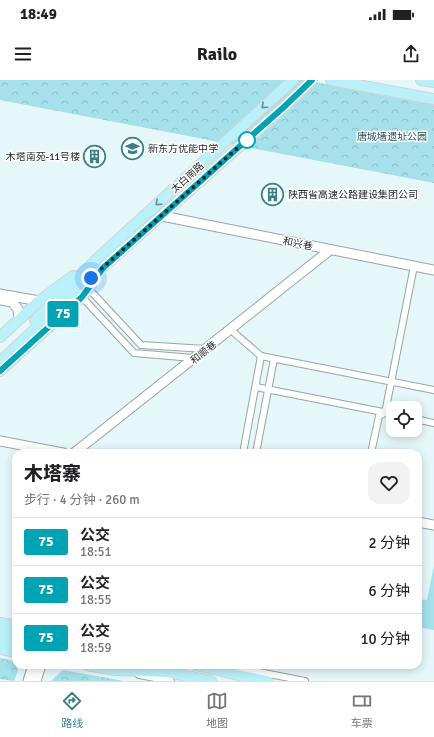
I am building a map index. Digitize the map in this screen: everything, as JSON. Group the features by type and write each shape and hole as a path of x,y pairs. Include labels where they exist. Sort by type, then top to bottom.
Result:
{"main road":[{"name":"太白南路","path":"0,362 66,296 99,257 281,85 293,80"},
{"name":"太白南路","path":"0,352 66,296 103,268 285,106 312,80"},
{"path":"331,80 434,99"},
{"path":"362,80 434,94"},
{"path":"421,80 434,82"},
{"name":"太白南路","path":"0,337 39,301 99,257"},
{"name":"太白南路","path":"0,371 82,297 103,268"},
{"path":"0,623 12,625"},
{"path":"0,631 12,633"},
{"path":"0,639 12,641"},
{"path":"0,649 12,651"},
{"path":"110,669 211,681"},
{"path":"145,669 170,677"},
{"path":"218,669 229,671 240,679 267,681"}],"street":[{"name":"和兴巷","path":"162,216 434,270"},
{"name":"和顺巷","path":"79,449 330,250"},
{"path":"372,449 379,416 384,413 414,266"},
{"path":"88,288 141,345 206,349"},
{"path":"0,294 39,301"},
{"path":"82,297 134,353 194,358"},
{"path":"0,300 12,302 18,309 19,320"},
{"path":"231,330 261,356 434,390"},
{"path":"244,449 261,356"},
{"path":"257,449 274,358"},
{"path":"256,387 384,413"},
{"path":"422,420 434,423"},
{"path":"0,441 42,449"},
{"path":"422,523 434,525"},
{"path":"28,681 32,669"},
{"path":"36,681 40,669"},
{"path":"229,671 235,669"},
{"path":"243,669 305,681"}],"green space":[{"name":"唐城墙遗址公园","path":"0,80 304,80 434,104 434,183 0,100"},
{"path":"434,565 434,630 422,628 422,599 427,600"},
{"path":"0,658 12,661 12,669 17,669 18,671 14,681 0,679"},
{"path":"63,670 124,681 51,681"}],"bus line":[{"name":"75","path":"0,371 82,297 103,268 285,106 312,80"}],"place":[{"name":"新东方优能中学","path":"132,148"},
{"name":"木塔南苑-11号楼","path":"95,156"},
{"name":"陕西省高速公路建设集团公司","path":"272,194"}],"route":[{"path":"91,278 251,136 247,140"}]}
